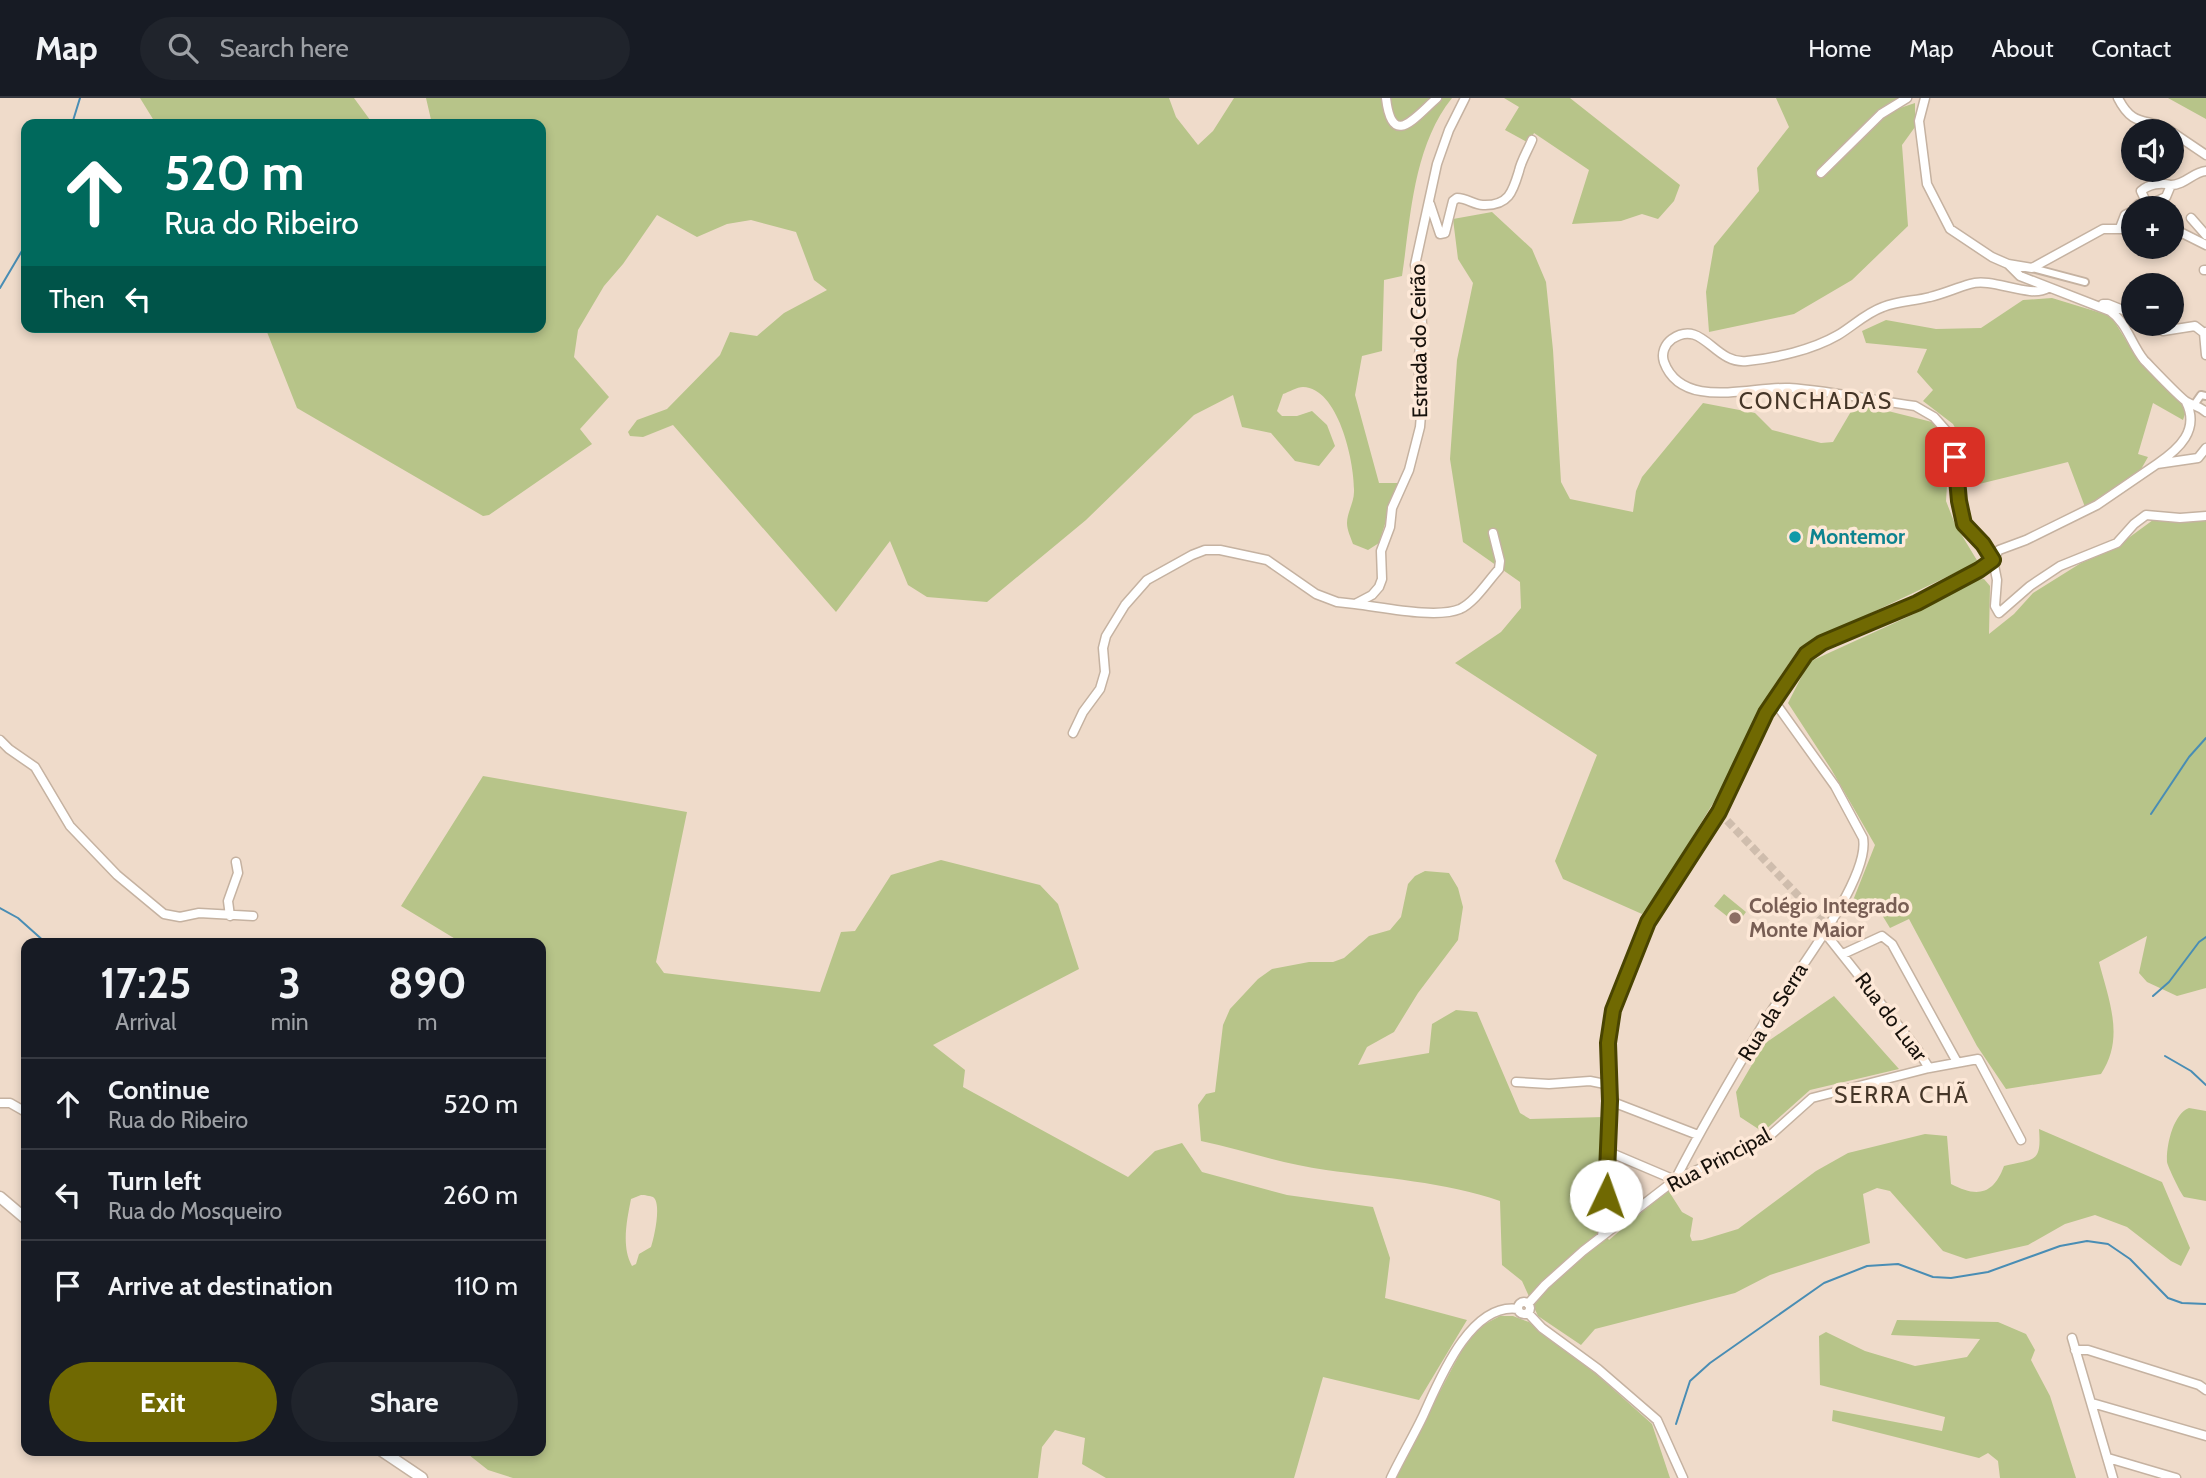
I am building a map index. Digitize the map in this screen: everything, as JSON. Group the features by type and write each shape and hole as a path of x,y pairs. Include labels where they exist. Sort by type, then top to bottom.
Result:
{"street":[{"path":"1386,98 1389,119 1402,126 1437,98"},
{"name":"Estrada do Ceirão","path":"1355,604 1372,595 1382,579 1381,551 1390,527 1392,508 1409,470 1420,426 1422,402 1418,365 1422,327 1415,265 1441,152 1465,98"},
{"path":"1821,173 1881,114 1907,98"},
{"path":"1912,98 1920,116 1927,184 1950,229 1992,257 2008,264 2085,282"},
{"path":"1920,116 1925,98"},
{"path":"2118,98 2123,108 2135,119"},
{"path":"1430,201 1440,234 1445,233 1453,201 1457,198 1481,205 1496,204 1506,199 1515,186 1519,169 1532,140"},
{"path":"2184,141 2206,155"},
{"path":"2143,196 2141,191 2143,188 2153,185 2178,185 2201,171 2206,171"},
{"path":"2166,196 2171,185"},
{"path":"2191,218 2206,235"},
{"path":"2032,268 2103,229 2120,229"},
{"path":"2184,235 2206,245"},
{"path":"2191,237 2206,235"},
{"path":"2008,264 2020,276 2101,305 2118,316 2142,358 2190,403 2206,412"},
{"path":"2048,288 2044,290 1991,282 1973,283 1938,295 1883,307 1836,336 1800,351 1757,360 1740,362 1725,358 1704,339 1694,334 1678,336 1664,348 1663,359 1669,373 1679,383 1702,391 1724,393 1787,388 1915,406 1934,416 1950,435 1964,524 1983,544 1993,560 1997,580 1996,606 1999,613 2060,566 2117,543 2146,514 2180,518 2206,516"},
{"path":"2101,305 2108,304 2121,309"},
{"path":"2184,328 2195,326 2205,332 2206,355"},
{"path":"2190,403 2201,395 2206,396"},
{"path":"1601,1236 1605,1218 1609,1152 1610,1024 1639,942 1648,922 1719,812 1766,713 1809,651 1917,603 1979,570 1993,560 1999,550 2026,540 2097,505 2177,449 2191,426 2190,403"},
{"path":"2157,464 2198,458 2206,447"},
{"path":"1073,733 1083,712 1100,689 1105,672 1103,648 1106,636 1125,606 1147,580 1192,555 1205,550 1220,550 1267,560 1316,594 1337,601 1444,613 1461,608 1499,569 1500,561 1493,533"},
{"name":"Rua da Serra","path":"1675,1180 1698,1135 1776,1003 1827,930 1863,852 1864,841 1835,786 1774,701"},
{"path":"0,740 35,767 70,826 117,874 164,914 180,917 199,913 253,916"},
{"path":"229,916 228,901 238,873 236,862"},
{"name":"Rua do Luar","path":"1827,930 1929,1068"},
{"path":"1843,954 1882,936 1892,944 1957,1062"},
{"name":"Rua Principal","path":"1391,1478 1436,1384 1464,1339 1477,1325 1496,1311 1518,1309 1520,1303 1528,1308 1545,1285 1601,1236 1675,1180 1766,1139 1812,1098 1929,1068 1978,1059 2021,1140"},
{"path":"1516,1082 1549,1084 1590,1080 1610,1085"},
{"path":"1610,1101 1698,1135"},
{"path":"0,1103 10,1102 21,1109"},
{"path":"1609,1152 1675,1180"},
{"path":"0,1197 21,1215"},
{"path":"1528,1308 1542,1328 1598,1369 1657,1420 1684,1478"},
{"path":"2072,1338 2113,1478"},
{"path":"2075,1350 2088,1350 2203,1387"},
{"path":"2092,1403 2206,1436"},
{"path":"389,1456 422,1478"},
{"path":"2108,1458 2176,1478"}],"green space":[{"path":"140,98 354,98 369,119 153,119"},
{"path":"426,98 1169,98 1176,117 1198,145 1213,131 1234,98 1452,98 1439,117 1421,160 1411,206 1402,276 1384,280 1382,351 1362,356 1355,395 1379,483 1398,483 1379,543 1368,550 1353,544 1350,537 1347,523 1354,492 1352,464 1342,429 1326,400 1316,391 1301,387 1283,394 1277,411 1282,416 1297,416 1312,411 1327,425 1335,446 1319,466 1295,461 1271,433 1242,427 1233,395 1194,415 1086,520 987,602 927,597 908,585 890,541 836,612 673,425 643,437 630,436 628,432 637,420 667,409 720,355 730,332 757,336 784,313 827,290 814,280 796,232 751,220 727,224 697,237 657,215 604,286 578,330 574,357 609,397 580,429 592,444 489,515 483,516 297,408 267,333 546,333 546,119 431,119"},
{"path":"1504,98 1570,98 1680,185 1674,201 1658,219 1642,214 1621,221 1572,224 1589,170 1534,133 1529,143 1505,130 1519,107"},
{"path":"1776,98 1899,98 1900,108 1915,103 1915,127 1902,145 1908,226 1852,280 1794,314 1709,332 1706,292 1714,246 1759,191 1757,168 1789,127"},
{"path":"2168,98 2206,98 2206,119"},
{"path":"1492,212 1532,249 1546,282 1561,482 1570,499 1633,512 1636,491 1642,477 1703,403 1755,413 1772,430 1821,443 1833,442 1856,403 1936,423 1949,455 1946,501 1955,524 1978,562 1800,647 1773,687 1723,787 1663,885 1642,914 1563,879 1555,861 1597,755 1455,663 1501,632 1521,608 1520,582 1463,542 1450,459 1457,360 1473,283 1458,259 1453,219"},
{"path":"2052,298 2111,316 2137,358 2182,403 2186,411 2183,420 2153,403 2138,454 2148,457 2140,471 2085,507 2068,462 1967,487 1962,441 1953,424 1923,401 1933,390 1917,372 1927,349 1866,343 1862,331 1886,320 1936,329 1981,328 2023,300"},
{"path":"2153,520 2206,520 2206,988 2177,996 2147,982 2139,973 2147,936 2099,962 2114,1033 2108,1060 2101,1074 2006,1089 1977,1046 1909,919 1890,928 1876,905 1860,909 1852,903 1875,845 1831,769 1788,703 1809,662 1914,614 1974,580 1984,579 1990,586 1989,634 2014,614 2033,593 2081,563 2112,550"},
{"path":"483,776 687,812 656,962 664,973 820,992 841,932 855,931 891,875 941,860 1040,885 1058,904 1079,969 933,1045 965,1070 963,1087 1128,1177 1155,1151 1182,1143 1202,1172 1287,1195 1373,1207 1390,1258 1385,1298 1467,1320 1419,1400 1323,1377 1294,1478 1106,1478 1082,1464 1085,1438 1055,1430 1042,1447 1038,1478 513,1478 488,1470 470,1456 546,1456 546,938 454,938 401,906","holes":["642,1195 653,1197 657,1206 651,1247 639,1254 636,1264 632,1266 626,1242 631,1199"]},
{"path":"1425,871 1449,873 1458,888 1463,907 1458,940 1418,993 1394,1032 1367,1047 1358,1065 1429,1053 1432,1024 1456,1010 1477,1012 1520,1113 1530,1119 1604,1117 1598,1224 1609,1240 1668,1190 1682,1212 1693,1218 1690,1236 1692,1241 1738,1229 1816,1171 1848,1153 1925,1134 1947,1136 1951,1184 1968,1191 1983,1191 1995,1183 2004,1166 2034,1158 2039,1149 2039,1129 2162,1182 2190,1248 2181,1266 2127,1227 2095,1215 2065,1224 2028,1245 1966,1259 1943,1251 1890,1191 1877,1188 1863,1194 1870,1243 1770,1275 1735,1293 1595,1329 1581,1345 1538,1316 1522,1281 1502,1265 1500,1201 1436,1185 1279,1161 1201,1141 1198,1105 1206,1094 1215,1092 1223,1025 1230,1009 1258,979 1272,969 1309,962 1333,962 1344,958 1369,936 1390,930 1401,917 1408,884 1415,876"},
{"path":"1724,894 1746,912 1737,924 1714,906"},
{"path":"1834,996 1899,1069 1810,1090 1763,1132 1740,1117 1736,1092 1764,1044"},
{"path":"2189,1108 2206,1111 2206,1201 2184,1197 2167,1162 2169,1139 2175,1124 2183,1111"},
{"path":"1500,1316 1513,1316 1529,1322 1594,1372 1652,1424 1670,1478 1394,1478 1465,1344 1483,1325"},
{"path":"1897,1320 1998,1322 2026,1334 2035,1350 2031,1360 2050,1396 2076,1478 2000,1478 1998,1461 1988,1453 1979,1458 1832,1421 1833,1410 1942,1431 1945,1417 1820,1385 1819,1336 1826,1332 1865,1351 1915,1366 1967,1357 1980,1339 1891,1335"}],"waterway":[{"path":"74,119 80,98"},
{"path":"0,288 21,252"},
{"path":"2151,814 2189,757 2206,738"},
{"path":"0,908 18,918 40,938"},
{"path":"2153,996 2169,982 2199,942 2206,937"},
{"path":"2165,1056 2191,1071 2206,1085"},
{"path":"1676,1424 1690,1381 1710,1363 1824,1283 1867,1266 1898,1264 1933,1277 1951,1278 1988,1272 2060,1246 2087,1241 2108,1244 2130,1259 2168,1298 2182,1303 2206,1304"}],"tunnel":[{"path":"1719,812 1828,927"}],"place":[{"name":"Montemor","path":"1795,537"},
{"name":"Colégio Integrado Monte Maior","path":"1735,918"}],"district":[{"name":"CONCHADAS","path":"1816,401"},
{"name":"SERRA CHÃ","path":"1902,1095"}],"route":[{"path":"1606,1196 1610,1024 1648,922 1719,812 1766,713 1806,654 1822,643 1917,603 1993,560 1983,544 1964,524 1955,457"}]}
